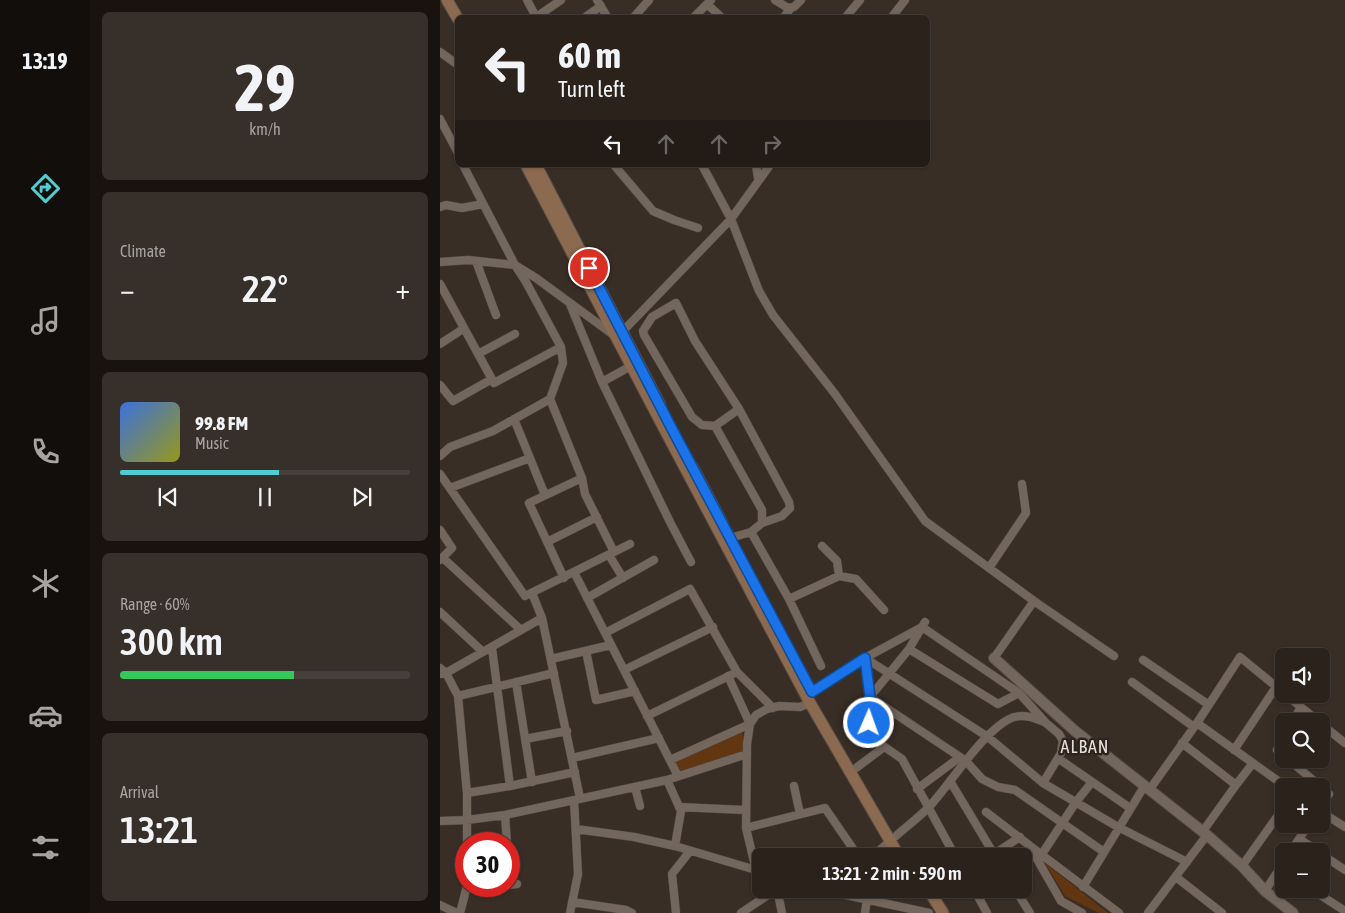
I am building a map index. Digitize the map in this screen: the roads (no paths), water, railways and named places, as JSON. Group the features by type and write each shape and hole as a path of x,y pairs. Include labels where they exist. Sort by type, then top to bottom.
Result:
{"main road":[{"path":"447,0 456,15"},
{"path":"527,167 672,429 727,540"},
{"path":"537,167 619,333 631,366 811,698 893,838 901,848"},
{"path":"811,698 856,768 893,838 896,848"},
{"path":"925,898 934,913"},
{"path":"934,898 943,913"}],"street":[{"path":"527,0 534,15"},
{"path":"538,15 561,0"},
{"path":"636,15 649,0"},
{"path":"775,0 791,8"},
{"path":"785,15 800,0"},
{"path":"848,15 860,0"},
{"path":"893,15 905,0"},
{"path":"697,15 709,2 720,15"},
{"path":"587,15 599,3 606,15"},
{"path":"440,52 455,63"},
{"path":"440,119 455,148"},
{"path":"464,167 515,265 561,347 563,363 550,400 582,478 584,494 597,517 623,578"},
{"path":"616,167 653,211 698,228"},
{"path":"703,167 730,219 760,291 773,315 835,394 925,521 1034,601 1114,656"},
{"path":"756,167 758,178"},
{"path":"440,262 457,260 515,265 536,278 570,304 619,333 730,219 758,178 768,167"},
{"path":"440,207 446,205 462,208 483,204"},
{"path":"476,261 496,315"},
{"path":"526,282 530,278 536,278"},
{"path":"440,284 443,298 494,383 561,347"},
{"path":"727,540 751,532 762,523 782,516 790,508 790,502 740,409 695,341 676,303 652,317 643,331 644,335 692,417 702,425 715,426 740,409"},
{"path":"570,304 602,382 691,562"},
{"path":"440,344 463,329"},
{"path":"478,354 515,334"},
{"path":"602,382 631,366"},
{"path":"440,385 453,401 492,379"},
{"path":"440,456 450,447 493,431 550,400"},
{"path":"514,419 545,495"},
{"path":"715,426 762,510 762,523"},
{"path":"450,488 530,458"},
{"path":"440,474 524,596 630,544"},
{"path":"564,578 529,503 582,478"},
{"path":"990,568 1026,513 1022,484"},
{"path":"547,542 597,517"},
{"path":"440,530 452,548 441,559 521,630"},
{"path":"751,532 789,600 821,666"},
{"path":"822,546 837,561 839,576"},
{"path":"586,598 654,560"},
{"path":"574,572 678,776"},
{"path":"789,600 839,576 856,579 884,610"},
{"path":"605,633 690,589 737,672 773,708"},
{"path":"532,592 542,618 575,772 578,874 570,913"},
{"path":"1034,601 994,658 1075,731 1205,833 1242,866 1265,891 1293,913"},
{"path":"440,612 483,652"},
{"path":"467,832 467,793 458,696 442,672 492,648 542,618"},
{"path":"870,697 909,649 923,625"},
{"path":"752,850 746,828 745,810 750,724 756,715 773,708 800,707 865,658 923,625"},
{"path":"923,625 1019,693 1046,723 1060,734 1062,746 1059,759 1043,783"},
{"path":"624,670 713,628"},
{"path":"551,659 611,645"},
{"path":"492,648 510,786"},
{"path":"909,649 998,704 1019,693"},
{"path":"586,651 596,700 635,691"},
{"path":"1083,887 1130,808 1196,725 1240,657 1275,686"},
{"path":"865,658 988,737 1043,783 1118,827 1187,862"},
{"path":"865,658 870,697 869,736 902,759 950,848"},
{"path":"1143,660 1209,705"},
{"path":"647,716 737,672"},
{"path":"458,696 554,673"},
{"path":"728,676 750,724"},
{"path":"516,682 532,782"},
{"path":"1132,682 1275,779"},
{"path":"1234,750 1275,688"},
{"path":"870,697 963,759 982,779 998,787 1015,790 1104,852"},
{"path":"1296,703 1309,713"},
{"path":"1298,713 1301,707"},
{"path":"917,789 963,759 1000,725 1015,717 1027,716 1046,723"},
{"path":"670,760 750,724"},
{"path":"1330,730 1345,743"},
{"path":"525,739 567,731"},
{"path":"572,758 659,738"},
{"path":"1182,743 1236,785"},
{"path":"856,768 884,746"},
{"path":"440,821 505,815 635,787 667,780 747,754"},
{"path":"882,848 928,809 950,781 963,759"},
{"path":"1059,759 1130,808"},
{"path":"1153,911 1236,785 1254,763"},
{"path":"1299,768 1310,778"},
{"path":"467,793 532,782 575,772"},
{"path":"667,780 681,811 675,846"},
{"path":"950,781 988,848"},
{"path":"1042,854 1076,802 1092,782"},
{"path":"794,786 800,814"},
{"path":"635,787 640,806"},
{"path":"679,807 745,810"},
{"path":"746,828 825,808 852,848"},
{"path":"986,812 1119,913"},
{"path":"505,815 506,832"},
{"path":"1330,818 1345,827"},
{"path":"1242,866 1275,820"},
{"path":"576,829 634,837 675,846 752,870"},
{"path":"1296,843 1303,833"},
{"path":"1004,848 1020,837"},
{"path":"1299,839 1305,843"},
{"path":"1028,845 1061,901 1082,913"},
{"path":"676,913 672,874 690,851"},
{"path":"1330,860 1345,870"},
{"path":"1176,877 1222,913"},
{"path":"1265,891 1275,877"},
{"path":"440,905 459,913 464,897"},
{"path":"741,913 764,898"},
{"path":"779,898 782,913"},
{"path":"864,898 928,913"},
{"path":"878,898 880,902"},
{"path":"979,898 987,913"},
{"path":"1021,898 1030,913"},
{"path":"1325,898 1345,911"},
{"path":"865,913 867,899"},
{"path":"572,902 626,910 632,913"}],"district":[{"name":"ALBAN","path":"1085,746"}]}
